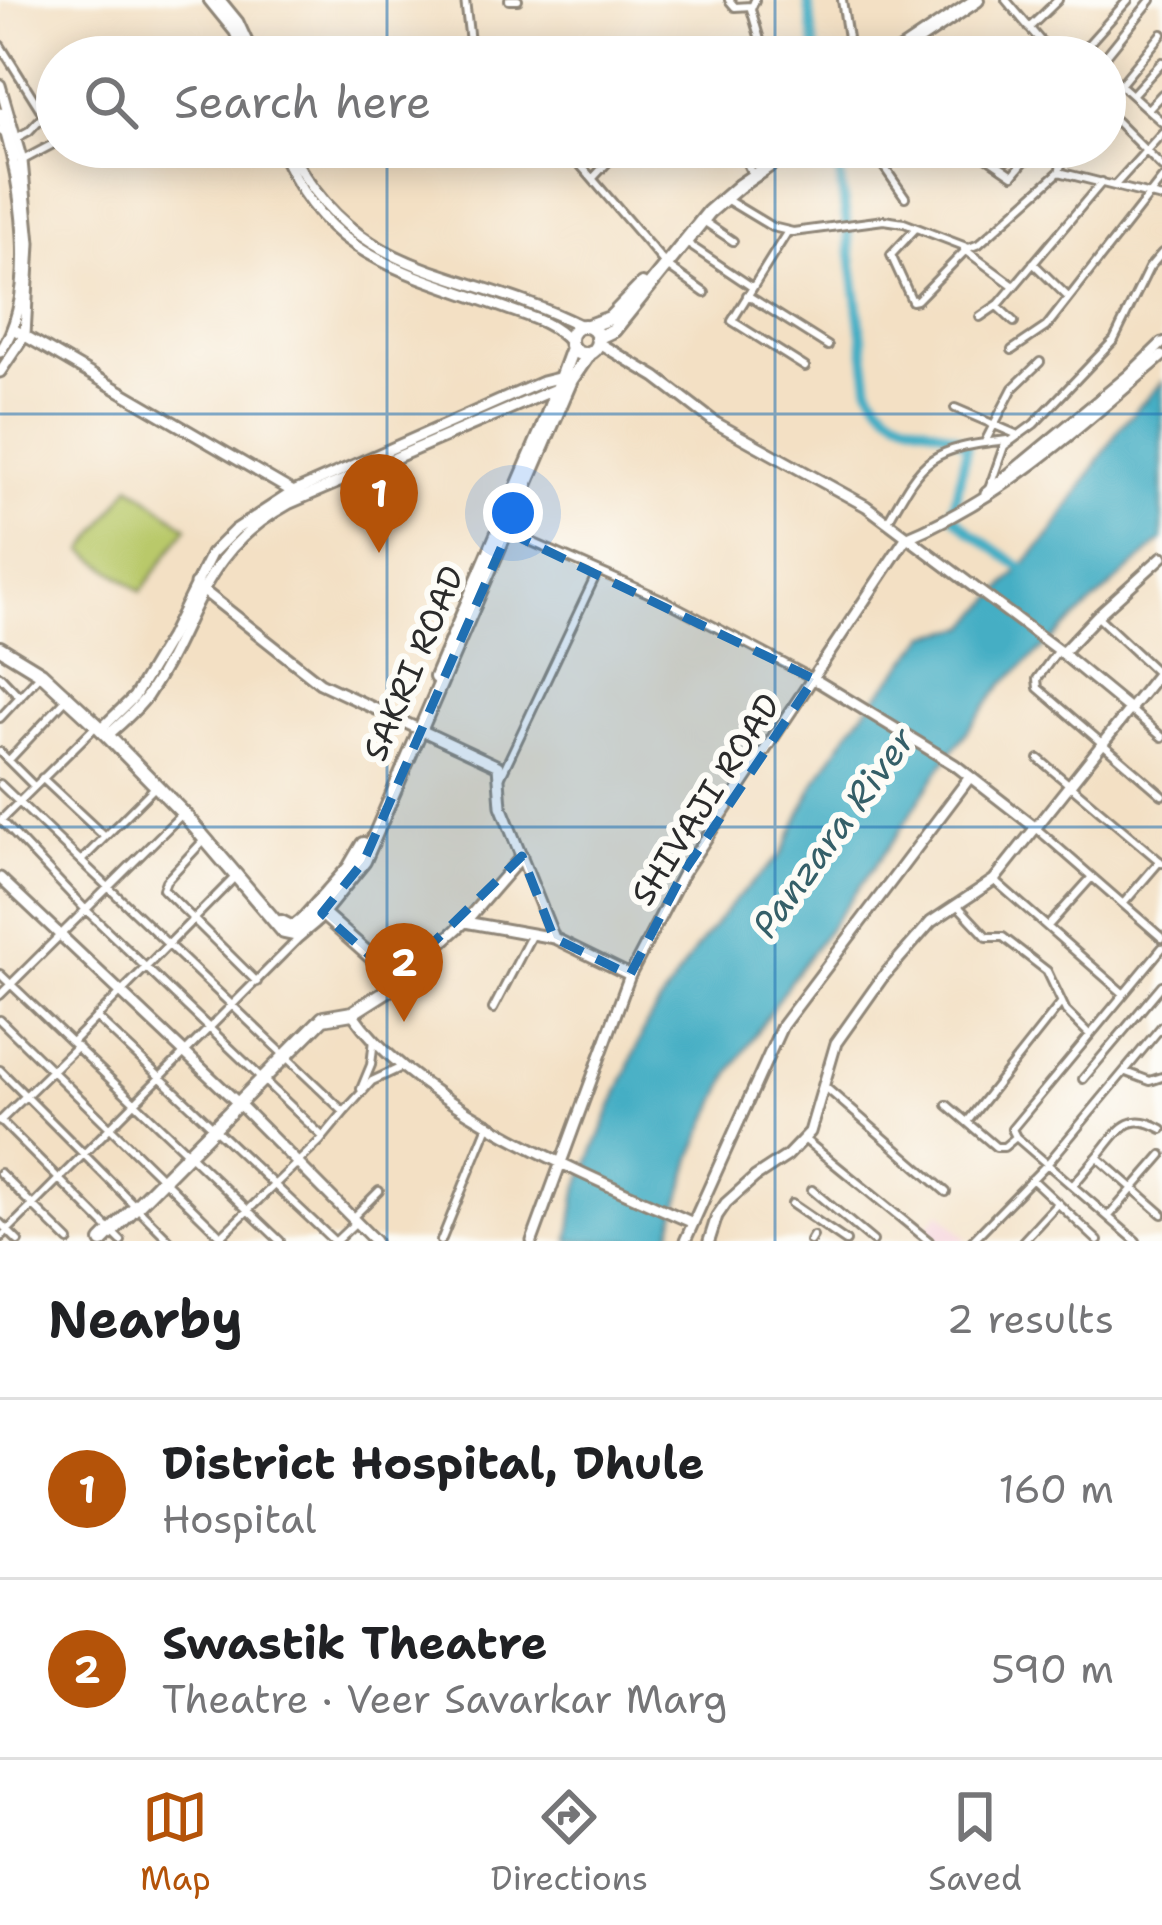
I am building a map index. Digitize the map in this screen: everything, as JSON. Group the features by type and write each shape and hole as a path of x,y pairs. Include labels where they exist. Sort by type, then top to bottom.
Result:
{"main road":[{"path":"923,36 977,0"},
{"path":"936,36 989,0"},
{"path":"504,530 561,383 572,332 591,337 614,330 702,220 766,168"},
{"path":"571,345 580,353 591,337"},
{"path":"0,648 41,673 101,730 291,936 304,932 364,861 591,337"},
{"path":"275,918 293,928 318,910"},
{"path":"111,1238 323,1018 352,1013 398,983 318,910"}],"street":[{"path":"209,0 235,24"},
{"path":"220,0 240,36"},
{"path":"465,0 469,36"},
{"path":"728,0 735,7 753,3 761,36"},
{"path":"842,0 848,36"},
{"path":"1006,0 1035,36"},
{"path":"1028,28 1058,0"},
{"path":"1096,36 1128,0"},
{"path":"1122,36 1151,0"},
{"path":"1126,78 1162,34"},
{"path":"0,45 36,102"},
{"path":"1132,96 1162,62"},
{"path":"0,85 22,224 17,334 0,352"},
{"path":"1126,90 1162,122"},
{"path":"1148,110 1162,94"},
{"path":"0,113 22,161 30,243 17,334 0,372"},
{"path":"8,134 29,131 36,124"},
{"path":"1126,131 1162,166"},
{"path":"1114,185 1162,133"},
{"path":"22,161 36,152"},
{"path":"296,168 322,214 359,250 392,269 549,324 571,345"},
{"path":"298,168 328,209 398,261 554,312 656,377 716,423 850,496 1058,650 1162,737"},
{"path":"584,168 667,263 704,293"},
{"path":"593,178 602,168"},
{"path":"750,168 754,176"},
{"path":"884,168 904,197"},
{"path":"916,228 891,255 912,301 963,248 979,244 1060,168"},
{"path":"1059,172 1162,198"},
{"path":"1012,350 1046,327 1162,179"},
{"path":"980,317 997,306 1102,182"},
{"path":"724,198 772,227 788,231 884,220 916,228 963,248 1014,286"},
{"path":"702,220 733,241"},
{"path":"788,231 733,323 806,367"},
{"path":"684,241 829,346"},
{"path":"981,496 999,455 1014,437 1034,424 1114,340 1149,268 1162,253"},
{"path":"1033,263 1068,297"},
{"path":"997,306 1014,322"},
{"path":"0,327 298,495"},
{"path":"906,538 941,524 981,496 1162,343"},
{"path":"981,496 998,491 1162,356"},
{"path":"983,443 1013,388 1040,362"},
{"path":"323,1137 0,821 43,778 147,695 221,542 298,495 561,383"},
{"path":"955,408 1014,437"},
{"path":"887,522 918,468 932,457 1014,437"},
{"path":"504,530 664,599 818,682 955,765 1036,828 1162,938"},
{"name":"SHIVAJI ROAD","path":"532,1241 630,975 683,873 818,682 906,538"},
{"path":"1162,557 1058,650 1036,685 1162,795"},
{"path":"501,776 597,571"},
{"path":"198,587 320,682 496,764 501,806 554,938"},
{"path":"352,1013 374,1040 439,1094 560,1161 691,1222 707,1241 717,1216 754,1177 804,1139 836,1043 916,936 994,880 1161,673 1097,616"},
{"path":"0,718 41,673"},
{"path":"0,676 20,697"},
{"path":"9,760 67,698"},
{"path":"0,752 34,786"},
{"path":"1039,759 1161,861 1124,904"},
{"path":"685,1241 782,1026 970,777"},
{"path":"43,778 105,837"},
{"path":"0,784 344,1112"},
{"path":"81,861 155,786"},
{"path":"0,995 182,813"},
{"path":"205,839 162,887 257,982"},
{"path":"398,983 465,922 522,856"},
{"path":"111,1238 0,1121 237,876"},
{"path":"1048,926 1092,877"},
{"path":"0,878 239,1104 375,1241"},
{"path":"994,880 1124,994"},
{"path":"958,906 985,936 1003,937 1047,971 1061,1003 1090,1035"},
{"path":"465,922 554,938 630,975"},
{"path":"0,1238 304,932"},
{"path":"493,1009 532,934"},
{"path":"1134,1240 1012,1129 1162,948"},
{"path":"0,974 280,1241"},
{"path":"1083,1078 1162,985"},
{"path":"967,1122 1061,1003"},
{"path":"96,1017 335,1241 379,1191"},
{"path":"0,1020 221,1240 360,1093 384,1074 405,1066"},
{"path":"973,1241 1048,1163 1161,1029"},
{"path":"360,1093 371,1066 374,1040"},
{"path":"0,1070 170,1241"},
{"path":"1125,1071 1150,1081 1162,1077"},
{"path":"823,1085 946,1192"},
{"path":"947,1105 996,1148 1016,1137"},
{"path":"1073,1185 1123,1126 1144,1120 1162,1129"},
{"path":"441,1241 489,1124"},
{"path":"804,1139 929,1241"},
{"path":"1108,1216 1162,1155"},
{"path":"1097,1157 1162,1214"},
{"path":"0,1173 69,1241"},
{"path":"1032,1179 1092,1239"},
{"path":"812,1190 873,1241"},
{"path":"1024,1240 1058,1203"},
{"path":"792,1204 842,1240"},
{"path":"691,1222 717,1216"},
{"path":"0,1223 18,1241"}],"highlighted area":[{"path":"508,532 814,679 683,873 630,975 554,938 522,856 396,979 322,913 364,861"}],"shaded area":[{"path":"940,1212 968,1241 931,1241 922,1233"}],"green space":[{"path":"131,485 187,527 141,592 84,551"}],"water":[{"name":"Panzara River","path":"1162,382 1162,540 1001,686 944,762 730,1073 693,1155 668,1241 569,1241 577,1191 646,1025 695,950 733,902 782,854 816,781 851,728 928,635 968,627 1051,534 1121,426"}],"waterway":[{"path":"808,0 813,36"},
{"path":"839,168 869,386 890,412 956,437 967,446 952,514 1029,573"}],"place":[{"name":"District Hospital, Dhule","path":"379,553"},
{"name":"Swastik Theatre","path":"404,1022"}]}
